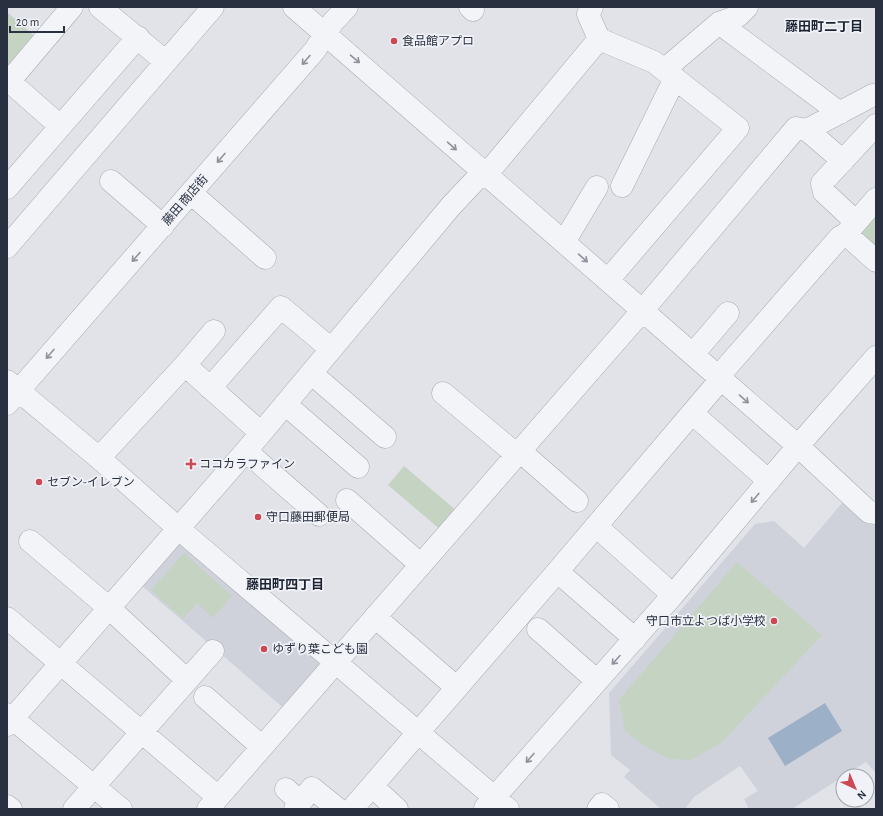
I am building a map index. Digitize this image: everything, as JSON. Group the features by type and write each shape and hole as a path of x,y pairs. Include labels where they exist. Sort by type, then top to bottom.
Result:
{"street":[{"path":"60,126 8,83 72,7"},
{"path":"100,7 138,37 166,62"},
{"path":"11,234 166,62 213,7"},
{"path":"294,7 798,446 869,512 876,513"},
{"name":"藤田 商店街","path":"11,392 163,226 315,50 333,22 347,7"},
{"path":"592,7 588,14 599,39 654,62 738,128 608,280"},
{"path":"622,186 669,74 719,23 738,16 747,7"},
{"path":"719,23 840,113"},
{"path":"7,188 138,37"},
{"path":"121,809 9,719 179,529 451,206 485,174 599,39"},
{"path":"7,618 142,732 213,803 801,129 840,113 873,95"},
{"path":"876,125 822,183 824,192 876,261"},
{"path":"801,129 842,161"},
{"path":"111,181 163,226"},
{"path":"564,242 597,187"},
{"path":"191,193 265,258"},
{"path":"352,809 596,526 840,237 851,228 876,199"},
{"path":"210,388 281,307 331,349"},
{"path":"693,354 728,313"},
{"path":"100,458 214,331"},
{"path":"11,392 100,458 179,529 419,733 496,805 597,681 674,595 798,446 876,357"},
{"path":"185,365 261,433"},
{"path":"311,373 385,437"},
{"path":"443,393 577,501"},
{"path":"285,404 358,467"},
{"path":"701,421 769,481"},
{"path":"246,451 319,515"},
{"path":"347,500 421,565"},
{"path":"596,526 674,595"},
{"path":"30,541 109,608 187,680"},
{"path":"566,579 635,639"},
{"path":"375,617 449,681"},
{"path":"538,629 597,681"},
{"path":"74,809 213,651"},
{"path":"205,697 262,747"},
{"path":"372,786 397,809"},
{"path":"294,800 312,788 338,809"},
{"path":"598,809 602,804 608,809"},
{"path":"7,806 11,809"}],"shaded area":[{"name":"守口市立よつば小学校","path":"842,503 867,524 876,525 876,773 875,768 871,768 866,762 857,768 835,768 835,782 792,809 749,809 744,799 758,791 740,766 694,797 685,809 661,809 624,777 630,770 611,755 609,693 755,524 774,521 804,548"},
{"path":"181,544 320,664 287,711 141,585 174,546"}],"green space":[{"path":"7,12 39,40 7,77"},
{"path":"876,209 876,251 862,239 861,227"},
{"path":"404,466 458,512 442,531 388,485"},
{"path":"184,553 232,596 213,618 197,603 183,619 151,590"},
{"path":"737,562 822,635 721,743 691,760 669,759 649,749 625,731 619,700"}],"water":[{"path":"825,703 842,731 785,766 768,738"}],"place":[{"name":"食品館アプロ","path":"394,41"},
{"name":"ココカラファイン","path":"191,464"},
{"name":"セブン-イレブン","path":"39,482"},
{"name":"守口藤田郵便局","path":"258,517"},
{"name":"守口市立よつば小学校","path":"774,621"},
{"name":"ゆずり葉こども園","path":"264,649"}],"district":[{"name":"藤田町二丁目","path":"824,26"},
{"name":"藤田町四丁目","path":"285,584"}]}
